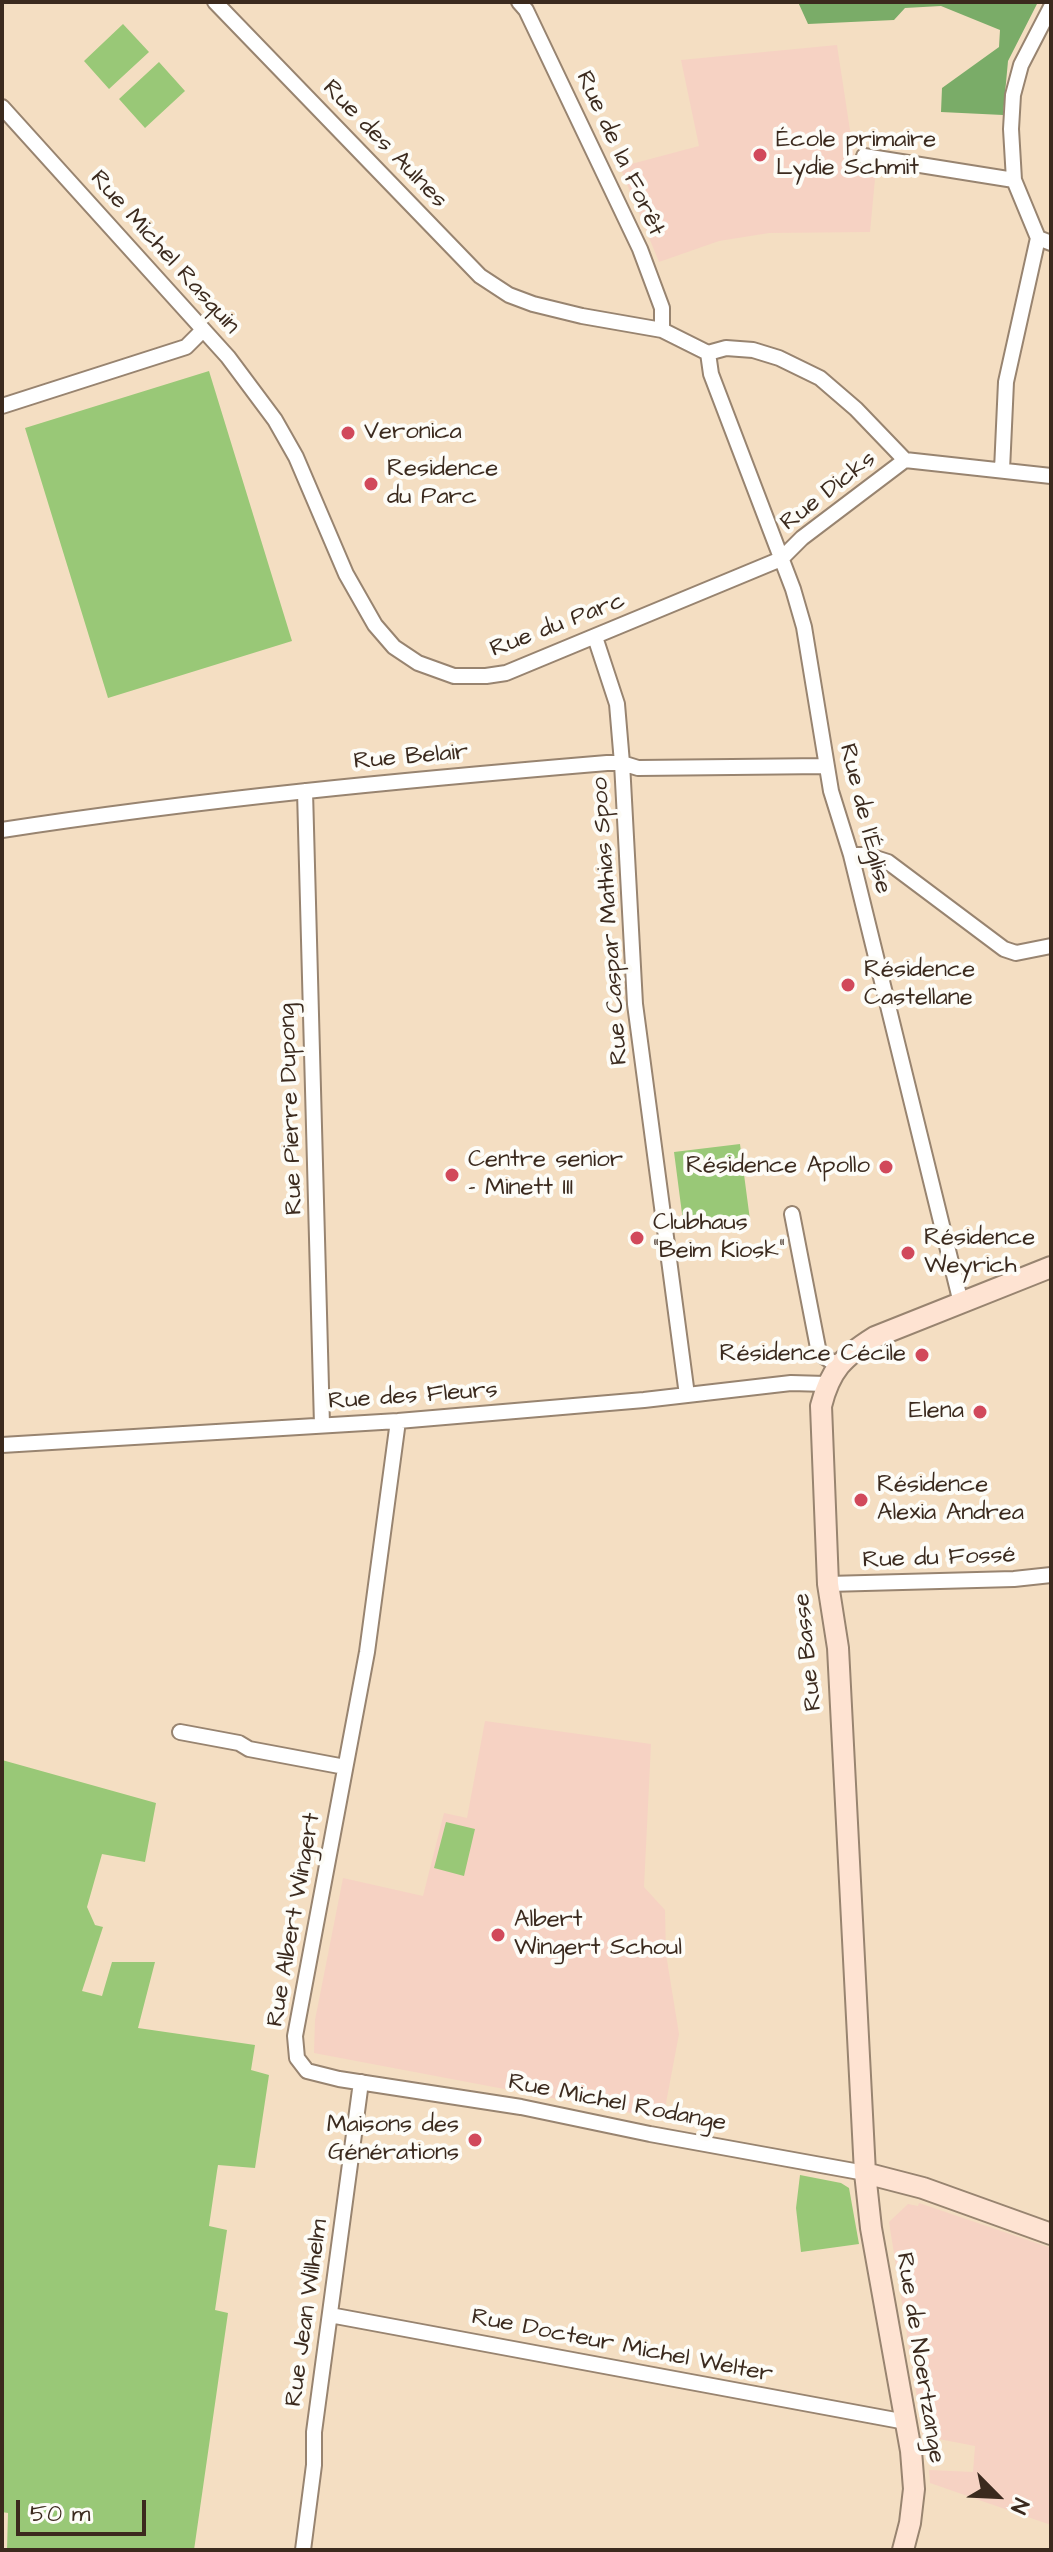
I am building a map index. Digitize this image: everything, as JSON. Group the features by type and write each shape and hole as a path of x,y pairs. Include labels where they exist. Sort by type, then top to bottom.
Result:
{"street":[{"name":"Rue des Aulnes","path":"215,2 480,276 509,295 533,304 662,330 708,353"},
{"name":"Rue de la Forêt","path":"519,2 526,10 640,249 662,308 662,330"},
{"path":"1002,470 1006,382 1045,241 1014,180 1013,95 1021,65 1051,7"},
{"name":"Rue Michel Rasquin","path":"2,107 228,357 285,434"},
{"path":"864,156 1014,180"},
{"path":"2,406 186,347 203,330"},
{"path":"708,353 726,348 753,350 779,358 820,378 856,409 905,460 1051,476"},
{"name":"Rue de l'Église","path":"708,353 711,374 793,589 804,627 835,808 851,855 961,1303"},
{"name":"Rue du Parc","path":"285,434 346,574 375,625 394,647 418,663 454,676 506,673 781,559"},
{"name":"Rue Dicks","path":"781,559 802,538 905,460"},
{"name":"Rue Caspar Mathias Spoo","path":"595,637 617,704 635,1004 687,1395"},
{"name":"Rue Belair","path":"2,830 305,791 622,763 638,768 826,766"},
{"name":"Rue Pierre Dupong","path":"305,791 322,1425"},
{"path":"851,855 866,855 888,862 1004,949 1016,953 1051,946"},
{"path":"792,1214 819,1353 838,1366"},
{"name":"Rue Basse","path":"865,2173 838,1648 828,1584 821,1406 826,1384 838,1366 849,1353 875,1337 1051,1267"},
{"name":"Rue des Fleurs","path":"2,1445 398,1421 791,1383 826,1384"},
{"name":"Rue Albert Wingert","path":"361,2082 307,2071 297,2058 295,2036 367,1652 398,1421"},
{"name":"Rue du Fossé","path":"828,1584 1014,1579 1051,1575"},
{"path":"180,1732 345,1767"},
{"name":"Rue Michel Rodange","path":"361,2082 521,2107 865,2173"},
{"name":"Rue Jean Wilhelm","path":"303,2550 314,2465 314,2432 361,2082"},
{"path":"865,2173 923,2188 1051,2234"},
{"name":"Rue de Noertzange","path":"865,2173 871,2228 906,2422 914,2489 903,2550"},
{"name":"Rue Docteur Michel Welter","path":"330,2315 906,2422"}],"shaded area":[{"name":"École primaire Lydie Schmit","path":"837,45 855,163 876,168 870,232 769,233 719,241 659,262 620,167 699,146 681,60"},
{"name":"Albert Wingert Schoul","path":"485,1721 651,1744 644,1887 665,1910 666,1954 679,2034 663,2119 314,2053 315,2020 343,1878 423,1896 444,1813 467,1818"},
{"path":"919,2203 1051,2248 1051,2525 930,2483 929,2470 973,2472 975,2446 923,2436 889,2222 908,2204 918,2206"}],"green space":[{"path":"798,2 1038,2 1008,61 1003,115 941,112 942,88 999,47 1000,30 941,6 905,8 894,20 808,24"},
{"path":"123,24 149,52 109,89 84,61"},
{"path":"159,62 185,91 145,128 119,99"},
{"path":"209,371 292,641 108,698 25,428"},
{"path":"740,1144 750,1220 684,1229 674,1152"},
{"path":"2,1760 156,1803 145,1862 102,1854 87,1907 95,1925 103,1927 82,1991 102,1996 112,1962 155,1962 138,2028 255,2045 251,2070 269,2075 255,2168 218,2165 217,2171 209,2226 227,2230 215,2310 228,2313 194,2550 7,2550 8,2513 2,2512"},
{"path":"446,1822 475,1829 464,1876 434,1868"},
{"path":"800,2175 841,2183 849,2188 859,2244 801,2252 796,2208"}],"place":[{"name":"École primaire Lydie Schmit","path":"760,155"},
{"name":"Veronica","path":"348,433"},
{"name":"Residence du Parc","path":"371,484"},
{"name":"Résidence Castellane","path":"848,985"},
{"name":"Résidence Apollo","path":"886,1167"},
{"name":"Centre senior - Minett III","path":"452,1175"},
{"name":"Clubhaus \"Beim Kiosk\"","path":"637,1238"},
{"name":"Résidence Weyrich","path":"908,1253"},
{"name":"Résidence Cécile","path":"922,1355"},
{"name":"Elena","path":"980,1412"},
{"name":"Résidence Alexia Andrea","path":"861,1500"},
{"name":"Albert Wingert Schoul","path":"498,1935"},
{"name":"Maisons des Générations","path":"475,2140"}]}
